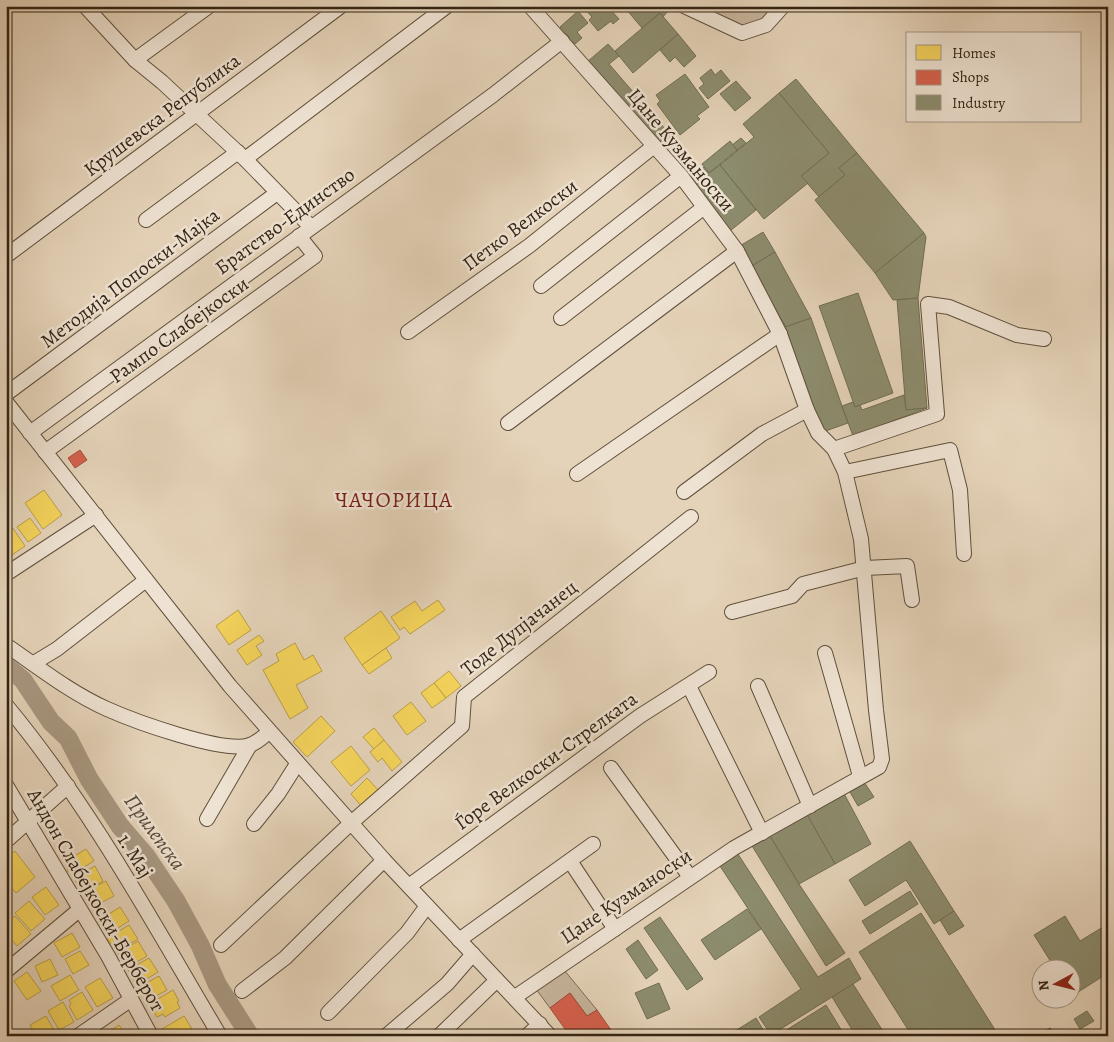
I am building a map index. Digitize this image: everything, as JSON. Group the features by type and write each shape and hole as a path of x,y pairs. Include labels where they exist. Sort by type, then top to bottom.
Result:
{"street":[{"path":"85,6 135,60 242,156 311,227"},
{"path":"135,60 209,6"},
{"name":"Крушевска Република","path":"6,256 342,6"},
{"name":"Методија Попоски-Мајка","path":"146,220 242,156 447,6"},
{"name":"Цане Кузманоски","path":"515,997 734,848 879,767 882,759 876,710 862,539 845,472 834,450 818,433 807,410 780,334 737,251 681,176 530,6"},
{"path":"684,6 742,33 766,25 783,6"},
{"name":"Братство-Единство","path":"30,433 493,95 562,41"},
{"name":"Петко Велкоски","path":"408,332 529,246 654,146"},
{"path":"541,286 681,176"},
{"name":"Методија Попоски-Мајка","path":"6,394 277,193"},
{"path":"561,318 704,208"},
{"name":"Рампо Слабејкоски","path":"45,452 315,256 299,236"},
{"path":"508,423 737,251"},
{"path":"834,450 937,414 928,304 950,307 1017,335 1044,339"},
{"path":"577,474 780,334"},
{"path":"6,402 269,732 384,860 550,1036"},
{"path":"684,492 762,434 807,410"},
{"path":"845,472 950,450 960,490 964,554"},
{"path":"6,574 96,514"},
{"name":"Тоде Дупјачанец","path":"221,944 351,823 462,726 464,697 691,517"},
{"path":"732,612 792,596 803,584 865,568 908,566 912,600"},
{"path":"34,663 57,649 146,580"},
{"path":"6,645 77,693 106,709 188,738 226,746 250,745"},
{"path":"826,652 860,776"},
{"name":"Ѓоре Велкоски-Стрелката","path":"409,886 640,716 709,672"},
{"path":"689,686 762,833"},
{"path":"758,686 810,806"},
{"name":"1. Мај","path":"6,705 40,746 68,786 220,1036"},
{"path":"207,819 250,745 269,732"},
{"path":"254,824 278,794 297,764"},
{"path":"611,768 690,877"},
{"name":"Андон Слабејкоски-Берберот","path":"6,785 108,956 151,1036"},
{"path":"6,841 68,786"},
{"path":"459,940 593,844"},
{"path":"242,991 285,958 384,860"},
{"path":"570,862 615,929"},
{"path":"328,1013 407,933 427,906"},
{"path":"6,970 80,910"},
{"path":"386,1036 447,984 473,954"},
{"path":"439,1036 497,980"},
{"path":"78,1036 130,1000"},
{"path":"527,1036 540,1024"}],"shaded area":[{"path":"684,6 783,6 754,31"},
{"path":"560,965 597,1010 587,1016 570,993 550,1008 533,985"}],"building: Homes":[{"path":"44,490 62,515 43,529 25,503"},
{"path":"30,518 41,533 28,542 17,527"},
{"path":"10,524 25,546 9,557 6,552 6,527"},
{"path":"438,600 445,610 410,634 404,627 400,630 391,617 415,601 422,611"},
{"path":"238,610 251,630 229,645 216,626"},
{"path":"381,611 400,638 362,665 344,638"},
{"path":"259,635 264,641 256,646 262,655 247,665 237,650"},
{"path":"295,643 304,660 313,655 322,671 296,685 308,708 290,719 263,670 279,661 276,654"},
{"path":"386,648 392,658 369,674 362,665"},
{"path":"449,671 461,686 446,698 434,683"},
{"path":"434,683 446,698 432,708 421,693"},
{"path":"411,702 426,721 407,735 393,716"},
{"path":"321,716 335,731 307,757 293,742"},
{"path":"374,728 384,740 374,749 363,737"},
{"path":"384,740 402,762 392,771 382,758 378,762 370,752"},
{"path":"351,746 370,770 351,786 331,762"},
{"path":"367,778 380,792 363,808 351,794"},
{"path":"86,849 94,861 74,873 71,870 68,872 66,861"},
{"path":"15,851 35,877 16,893 6,881 6,859"},
{"path":"95,866 103,881 83,893 74,878"},
{"path":"106,881 114,896 91,908 83,893"},
{"path":"46,887 59,905 45,915 32,897"},
{"path":"29,901 45,919 31,931 15,913"},
{"path":"120,907 129,921 107,935 98,921"},
{"path":"15,916 31,934 17,946 6,933 6,923"},
{"path":"129,925 138,939 116,952 107,938"},
{"path":"72,933 80,947 62,957 54,943"},
{"path":"138,941 147,956 127,968 118,953"},
{"path":"80,951 89,965 73,974 65,959"},
{"path":"149,958 158,972 137,985 128,970"},
{"path":"50,959 58,975 42,982 35,966"},
{"path":"27,972 41,991 27,1000 14,981"},
{"path":"70,975 79,990 60,1001 51,986"},
{"path":"159,976 167,990 147,1001 139,987"},
{"path":"100,978 113,998 97,1007 85,987"},
{"path":"173,990 179,1001 177,1002 180,1008 165,1017 163,1014 157,1017 149,1004"},
{"path":"82,992 93,1010 77,1020 69,1006 71,1004 69,1000"},
{"path":"63,1002 74,1022 59,1030 48,1011"},
{"path":"46,1016 55,1032 49,1036 36,1036 30,1025"},
{"path":"184,1016 192,1029 181,1036 166,1036 162,1029"},
{"path":"119,1025 126,1036 103,1036"}],"building: Shops":[{"path":"80,450 87,460 75,468 68,458"},
{"path":"570,993 587,1016 597,1010 611,1030 603,1036 570,1036 550,1008"}],"building: Industry":[{"path":"585,6 600,6 604,11 608,7 619,19 613,24 611,21 598,31 589,20 592,17 584,8"},
{"path":"628,6 653,6 667,12 663,17 660,13 642,28 626,9"},
{"path":"578,11 588,23 577,32 582,38 575,44 560,27"},
{"path":"660,13 678,34 633,73 615,51"},
{"path":"678,34 696,56 684,67 675,57 670,62 660,50"},
{"path":"608,44 619,56 609,64 672,137 660,147 587,62"},
{"path":"711,69 715,75 721,70 730,81 708,99 699,88 704,84 700,78"},
{"path":"685,74 709,107 697,116 700,119 680,135 657,104 660,101 656,95"},
{"path":"796,79 857,153 839,168 845,175 819,197 801,176 829,153 779,93"},
{"path":"736,81 751,98 735,111 720,94"},
{"path":"779,93 829,153 801,176 808,183 764,219 720,165 754,137 743,124"},
{"path":"741,138 746,143 737,150 732,145"},
{"path":"730,141 737,150 709,173 702,164"},
{"path":"857,153 924,233 875,273 815,200 845,175 839,168"},
{"path":"685,159 697,174 704,167 709,173 720,165 756,210 730,231 677,165"},
{"path":"763,232 775,252 750,267 738,247"},
{"path":"924,233 926,237 918,298 893,300 875,273"},
{"path":"775,252 811,318 786,327 750,267"},
{"path":"858,293 893,393 855,407 819,306"},
{"path":"918,298 927,408 906,410 897,300"},
{"path":"811,318 848,423 820,433 782,328"},
{"path":"904,395 906,410 927,408 853,436 842,406 853,402 855,407 860,405 862,410"},
{"path":"860,776 874,797 858,806 846,785"},
{"path":"841,788 871,844 835,864 804,810"},
{"path":"805,811 835,864 799,884 768,833"},
{"path":"767,831 799,884 845,953 826,966 749,841"},
{"path":"910,841 954,911 934,924 906,880 865,906 849,880"},
{"path":"734,848 818,977 849,958 861,979 771,1035 759,1017 801,989 716,860"},
{"path":"910,891 918,904 870,934 862,921"},
{"path":"747,909 761,929 715,960 701,940"},
{"path":"954,911 964,926 949,935 940,920"},
{"path":"921,913 999,1036 912,1036 859,952"},
{"path":"1065,916 1080,941 1103,927 1108,934 1108,973 1082,990 1082,960 1050,960 1034,935"},
{"path":"660,917 703,979 687,990 644,928"},
{"path":"638,940 658,970 646,979 626,949"},
{"path":"659,983 670,1009 647,1019 635,993"},
{"path":"853,984 886,1036 856,1036 832,997"},
{"path":"826,1005 845,1036 777,1036"},
{"path":"1087,1011 1094,1021 1080,1029 1074,1019"},
{"path":"756,1018 767,1036 727,1036"},
{"path":"1050,1028 1055,1036 1036,1036"}],"waterway":[{"name":"Прилепска","path":"6,666 23,680 51,722 68,738 89,779 120,826 146,856 176,901 200,945 217,984 250,1036"}],"district":[{"name":"ЧАЧОРИЦА","path":"394,500"}]}
